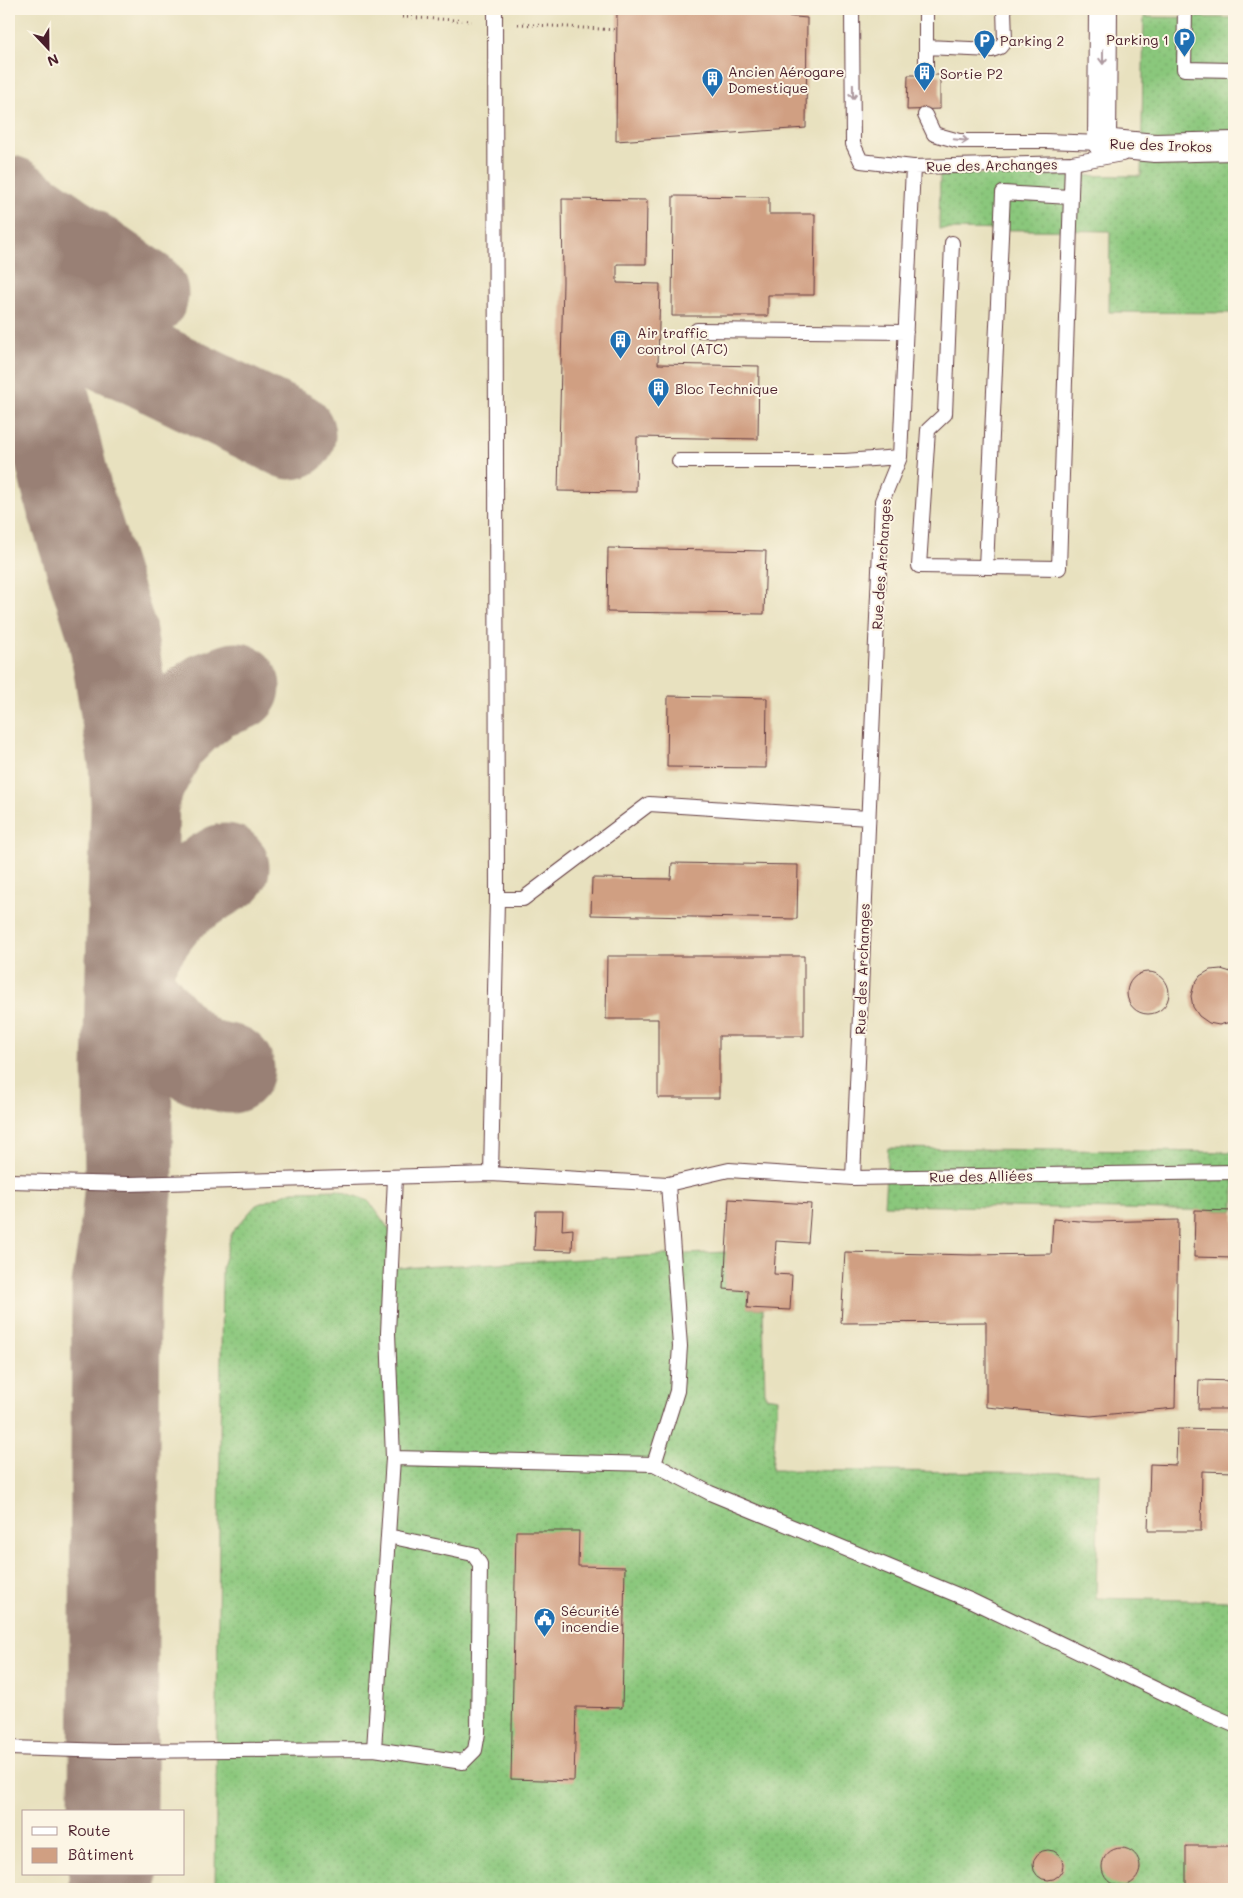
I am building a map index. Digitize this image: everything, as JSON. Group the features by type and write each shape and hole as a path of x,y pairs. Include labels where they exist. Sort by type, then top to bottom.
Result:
{"main road":[{"name":"Rue des Irokos","path":"1103,9 1102,143 1155,148 1234,146"}],"lane":[{"path":"491,1174 497,899 495,9"},
{"path":"852,9 853,144 860,162 913,167"},
{"path":"926,9 926,72"},
{"path":"926,47 992,50 1000,48 1004,41 1004,9"},
{"path":"1184,9 1184,69 1234,70"},
{"path":"925,115 934,134 959,141 1102,143"},
{"name":"Rue des Archanges","path":"853,1178 882,501 900,457 913,167 1072,163 1155,148"},
{"path":"952,243 945,414 928,430 919,566 1060,568 1072,163"},
{"path":"986,567 1004,193 1070,197"},
{"path":"697,330 906,332"},
{"path":"678,461 845,461 900,457"},
{"path":"497,899 523,898 649,804 868,818"},
{"name":"Rue des Alliées","path":"9,1181 129,1184 491,1174 590,1178 668,1184 729,1170 853,1178 1234,1172"},
{"path":"374,1749 393,1458 388,1333 395,1177"},
{"path":"654,1464 677,1391 680,1346 668,1184"},
{"path":"393,1458 654,1464 710,1493 972,1600 1234,1725"},
{"path":"9,1748 113,1751 374,1749 463,1762 475,1750 478,1733 480,1564 473,1554 388,1536"}],"green space":[{"path":"1144,17 1234,18 1234,313 1109,312 1110,231 939,229 940,174 1141,176"},
{"path":"888,1148 1234,1152 1234,1211 884,1205"},
{"path":"338,1190 369,1201 391,1232 397,1268 727,1252 724,1289 748,1291 748,1308 763,1309 765,1396 778,1398 772,1470 1099,1473 1096,1598 1234,1601 1234,1846 1187,1846 1186,1889 215,1889 222,1267 232,1232 256,1205 293,1191"}],"building":[{"name":"Ancien Aérogare Domestique","path":"617,9 782,9 785,16 807,18 806,128 616,141"},
{"name":"Sortie P2","path":"908,75 940,75 940,109 907,110"},
{"path":"673,196 769,197 769,214 815,214 814,295 768,295 768,316 672,316"},
{"name":"Bloc Technique","path":"562,199 647,200 646,264 617,264 617,283 660,284 658,364 759,366 758,439 637,437 636,492 558,491 563,282"},
{"path":"608,548 766,551 764,614 607,612"},
{"path":"668,696 767,698 766,768 667,767"},
{"path":"672,863 798,865 797,919 591,915 592,878 671,879"},
{"path":"607,956 804,956 804,1036 719,1036 719,1098 658,1098 658,1019 606,1019"},
{"path":"1221,969 1234,973 1234,1021 1219,1025 1209,1023 1199,1016 1193,1007 1191,996 1194,985 1200,976 1210,970"},
{"path":"1148,972 1163,978 1169,993 1163,1008 1148,1014 1133,1008 1127,993 1133,978"},
{"path":"729,1199 811,1204 808,1243 776,1241 774,1274 792,1275 790,1310 747,1308 748,1291 724,1289"},
{"path":"1195,1210 1234,1211 1234,1258 1194,1257"},
{"path":"536,1211 563,1211 562,1230 573,1229 572,1251 534,1250"},
{"path":"1053,1219 1093,1222 1178,1220 1175,1408 1091,1416 986,1407 986,1322 841,1323 845,1252 971,1255 1051,1254"},
{"path":"1199,1380 1234,1381 1234,1409 1198,1409"},
{"path":"1177,1429 1234,1430 1234,1472 1202,1471 1201,1531 1148,1531 1150,1464 1176,1465"},
{"name":"Sécurité incendie","path":"516,1531 579,1531 578,1566 625,1567 622,1708 576,1707 574,1781 511,1779"},
{"path":"1186,1846 1234,1846 1234,1889 1186,1889"},
{"path":"1121,1848 1134,1854 1140,1867 1134,1880 1121,1886 1108,1880 1102,1867 1108,1854"},
{"path":"1048,1850 1059,1854 1063,1865 1059,1876 1048,1880 1037,1876 1033,1865 1037,1854"}],"taxiway":[{"path":"9,200 144,294"},
{"path":"9,270 24,310 69,498 112,633 133,763 135,804 127,1067 129,1184 116,1286 113,1810"},
{"path":"9,299 24,310 137,360 291,435"},
{"path":"135,792 164,737 186,715 210,696 236,687"},
{"path":"130,960 154,924 171,904 190,889 225,868"},
{"path":"129,989 160,1027 186,1052 204,1063 230,1069"},
{"path":"113,1876 113,1889"}],"place":[{"name":"Parking 1","path":"1185,58"},
{"name":"Parking 2","path":"984,59"},
{"name":"Sortie P2","path":"924,92"},
{"name":"Ancien Aérogare Domestique","path":"712,98"},
{"name":"Air traffic control (ATC)","path":"621,359"},
{"name":"Bloc Technique","path":"659,407"},
{"name":"Sécurité incendie","path":"545,1637"}]}
